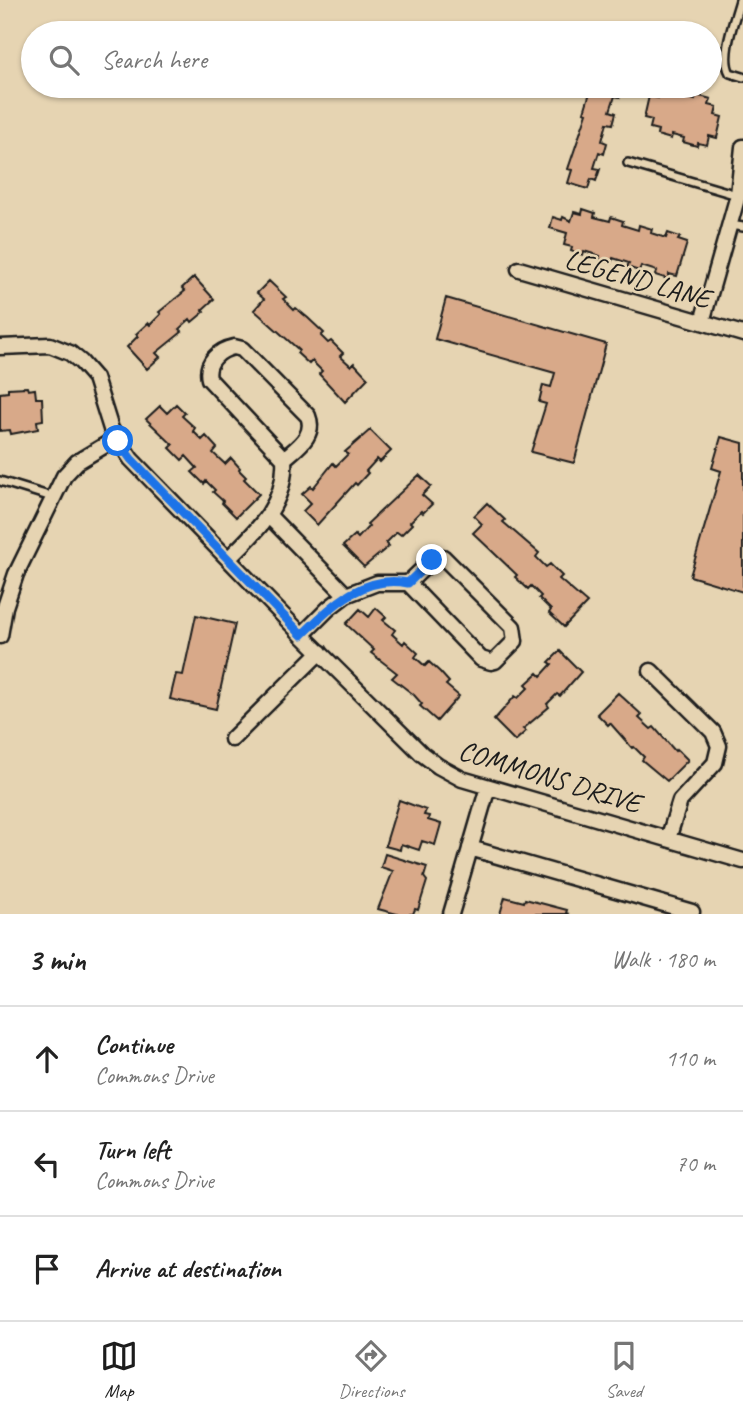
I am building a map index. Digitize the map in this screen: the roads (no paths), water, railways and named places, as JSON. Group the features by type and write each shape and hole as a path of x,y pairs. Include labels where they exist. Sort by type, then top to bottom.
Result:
{"street":[{"path":"702,322 736,226 743,148"},
{"name":"LEGEND LANE","path":"519,269 743,334"},
{"name":"COMMONS DRIVE","path":"0,347 45,345 62,349 81,362 97,383 108,422 131,459 302,635 430,760 462,779 743,861"},
{"path":"228,559 260,529 269,516 280,492 284,459 310,433 311,425 308,416 242,349 234,347 224,350 210,364 209,379 284,459"},
{"path":"0,636 12,585 64,476 77,462 117,438"},
{"path":"269,516 346,595"},
{"path":"302,635 346,595 377,583 408,583 432,560 443,557 513,627 515,640 495,661 485,661 408,583"},
{"path":"232,739 320,652"},
{"name":"COMMONS DRIVE","path":"651,671 713,732 719,746 715,763 680,801 668,839"},
{"path":"451,914 488,787"},
{"path":"470,848 692,912"}],"lane":[{"path":"740,0 726,56 730,73 743,78"},
{"path":"628,163 738,195"},
{"path":"0,481 52,497"}]}
